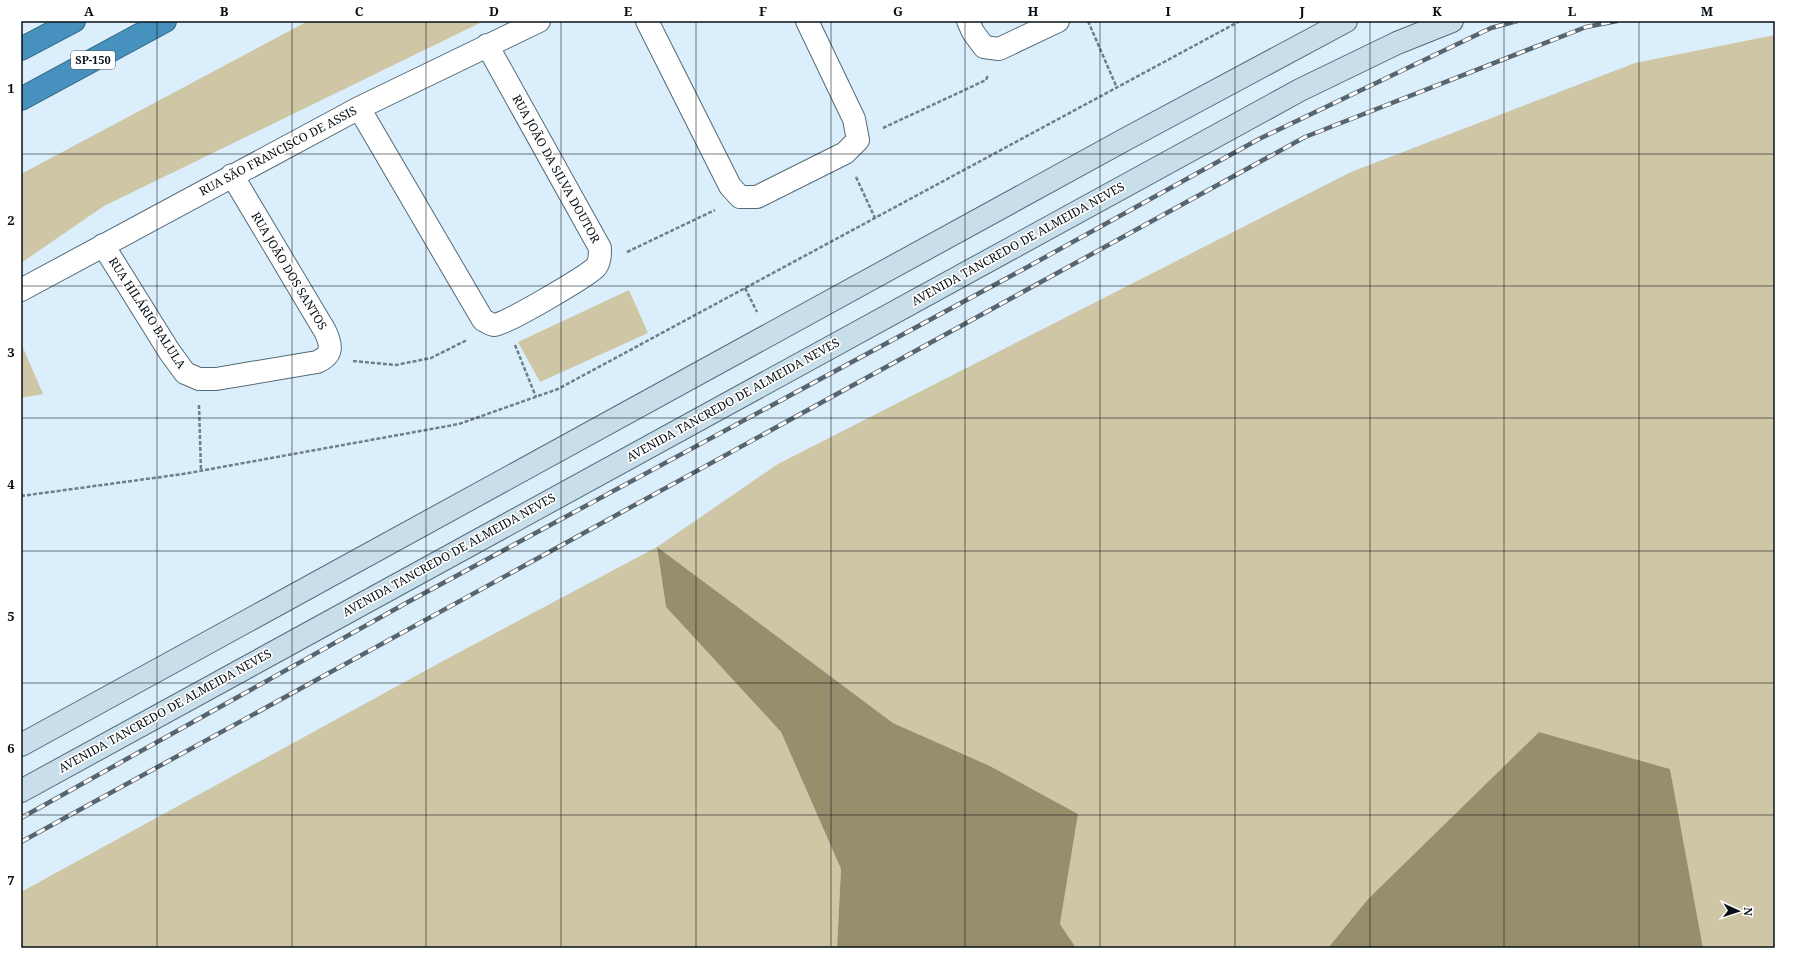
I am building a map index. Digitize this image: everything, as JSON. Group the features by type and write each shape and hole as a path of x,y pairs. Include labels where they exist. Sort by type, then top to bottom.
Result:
{"highway":[{"path":"21,49 74,21"},
{"name":"SP-150","path":"21,99 165,21"}],"main road":[{"path":"21,745 1126,139 1346,21"},
{"name":"AVENIDA TANCREDO DE ALMEIDA NEVES","path":"21,791 1300,90 1397,43 1452,21"}],"street":[{"name":"RUA SÃO FRANCISCO DE ASSIS","path":"21,290 358,108 539,21"},
{"path":"647,21 730,186 740,197 757,197 801,175 852,146 854,119 807,21"},
{"path":"968,21 973,32 984,47 999,49 1050,25"},
{"name":"RUA JOÃO DA SILVA DOUTOR","path":"487,45 600,248 600,259 595,268"},
{"path":"358,108 483,320 499,323 549,298 595,268"},
{"name":"RUA JOÃO DOS SANTOS","path":"232,175 325,331 330,341 330,351 326,358"},
{"name":"RUA HILÁRIO BALULA","path":"103,245 169,351 186,373 199,379"},
{"path":"199,379 216,378 316,362 326,358"}],"path":[{"path":"1088,21 1117,88"},
{"path":"21,496 201,471 459,424 558,389 1240,21"},
{"path":"875,218 852,146 986,80 999,49"},
{"path":"595,268 740,197"},
{"path":"326,358 396,365 431,358 499,323 536,397"},
{"path":"199,379 201,471"}],"shaded area":[{"path":"308,21 484,21 104,206 21,263 21,174"},
{"path":"1775,35 1775,948 1703,948 1670,769 1539,732 1368,899 1328,948 1076,948 1060,924 1078,814 990,766 893,723 657,548 666,607 781,732 841,869 837,948 21,948 21,892 443,661 657,547 778,464 1351,172 1635,63"},
{"path":"629,290 648,333 540,382 518,342"},
{"path":"21,343 43,394 21,398"},
{"path":"657,547 893,723 990,766 1078,814 1060,924 1076,948 837,948 841,869 781,732 666,607"},
{"path":"1539,732 1670,769 1703,948 1328,948 1368,899"}],"railway":[{"path":"21,818 408,602 1022,270 1259,139 1491,28 1517,21"},
{"path":"21,842 1305,137 1586,27 1617,21"}]}
